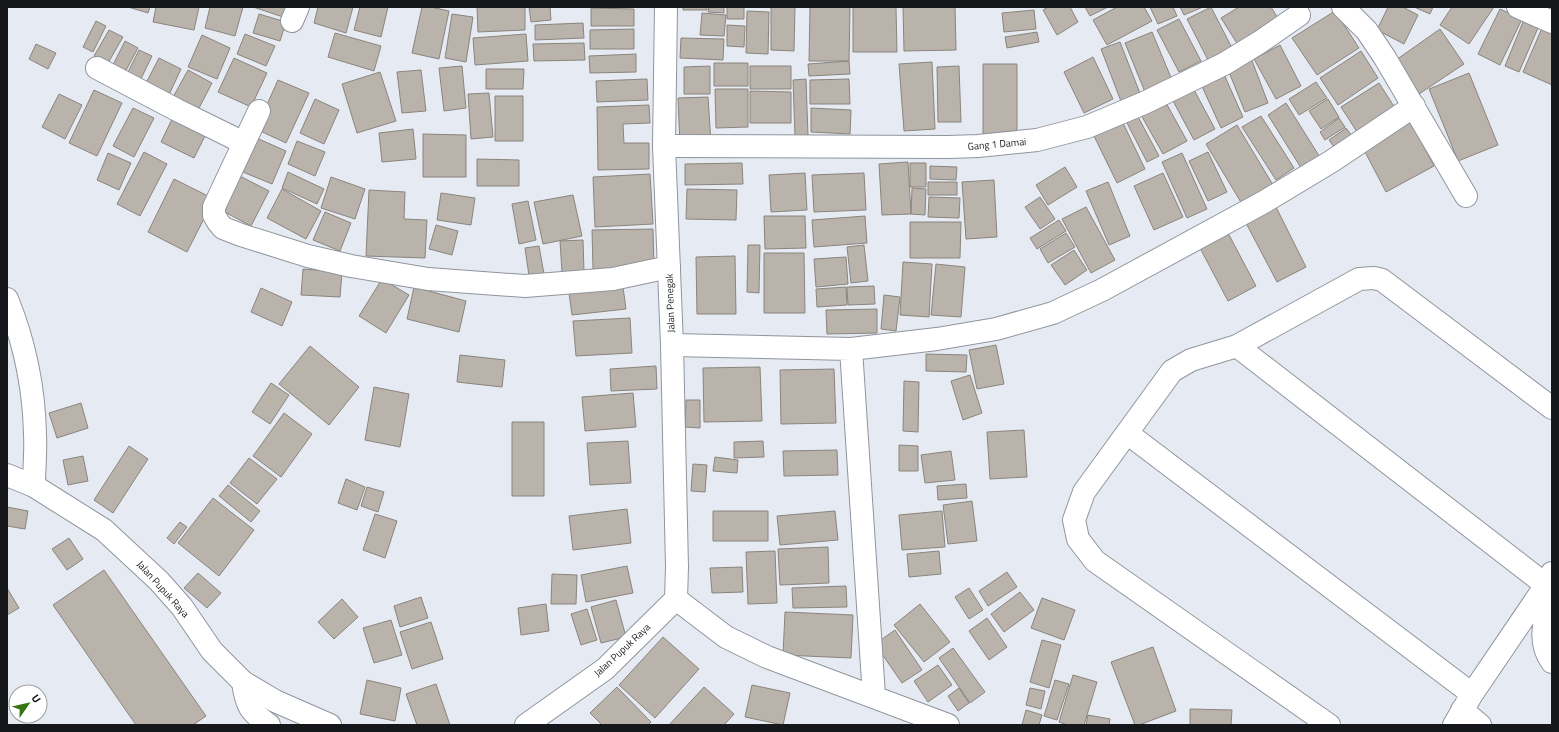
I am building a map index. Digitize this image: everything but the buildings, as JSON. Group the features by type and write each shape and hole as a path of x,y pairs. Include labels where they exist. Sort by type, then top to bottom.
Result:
{"street":[{"name":"Jalan Penegak","path":"666,7 664,146 672,345 677,567 676,599"},
{"path":"1343,7 1367,31 1378,47 1466,196"},
{"path":"1518,7 1552,22"},
{"name":"Gang 1 Damai","path":"664,146 948,147 978,146 1037,140 1087,127 1144,103 1224,64 1260,42 1301,10"},
{"path":"97,68 177,110 244,142"},
{"path":"672,345 851,349 937,339 996,329 1053,313 1102,290 1264,202 1332,161 1414,106"},
{"path":"259,111 214,207 214,215 218,222 224,228 241,235 351,266 428,279 524,286 613,279 669,267"},
{"path":"1329,725 1095,561 1078,539 1074,520 1084,492 1172,371 1191,360 1237,346 1359,279 1378,279 1391,286 1552,408"},
{"path":"7,299 14,340 33,405 35,435 34,486"},
{"path":"1237,346 1550,587"},
{"path":"851,349 874,696"},
{"path":"1127,432 1480,725"},
{"name":"Jalan Pupuk Raya","path":"7,475 34,486 104,530 135,558 182,607 212,651 243,682 276,701 330,725"},
{"path":"1550,587 1542,633 1543,645 1552,662"},
{"path":"1462,710 1550,587"},
{"path":"676,599 726,637 767,657 948,725"},
{"name":"Jalan Pupuk Raya","path":"526,725 605,669 676,599"},
{"path":"243,682 248,704 256,714 269,725"}]}
